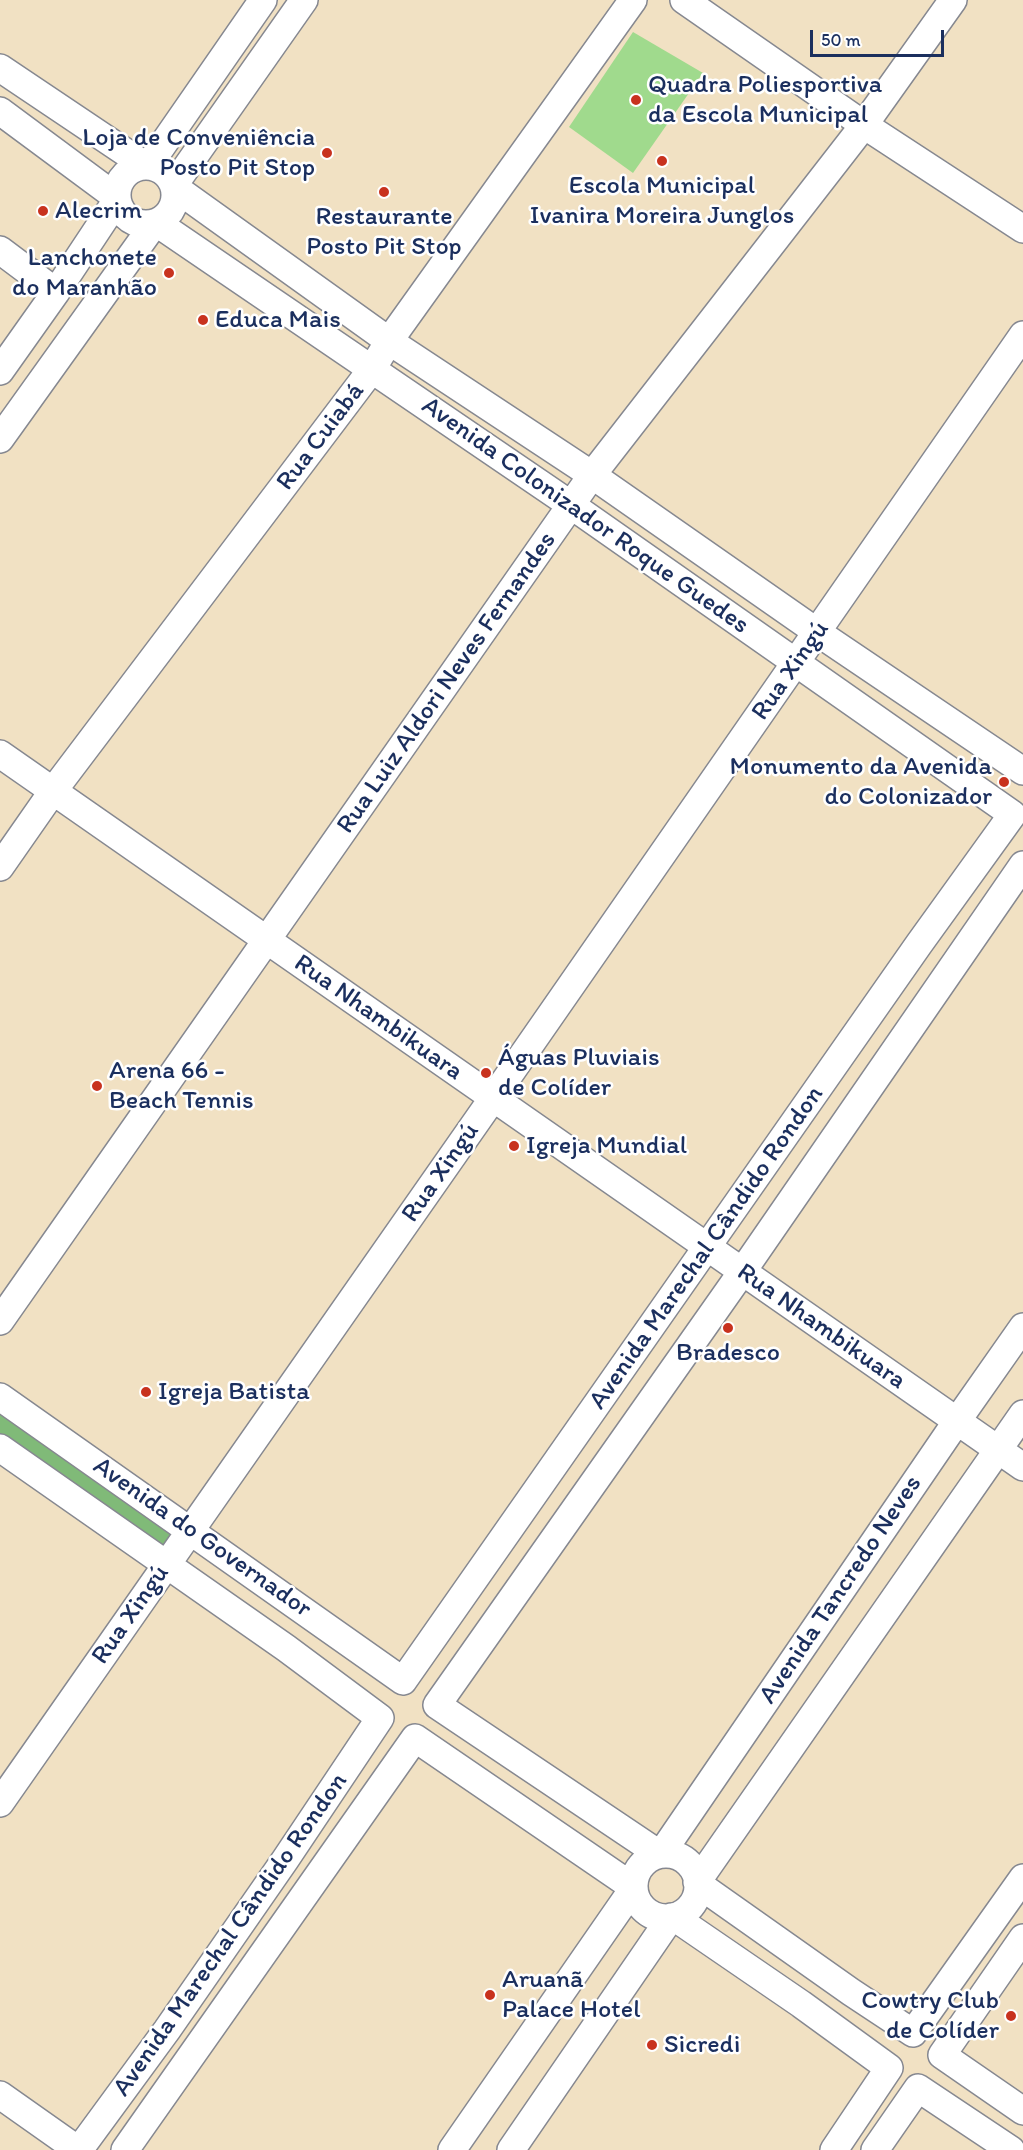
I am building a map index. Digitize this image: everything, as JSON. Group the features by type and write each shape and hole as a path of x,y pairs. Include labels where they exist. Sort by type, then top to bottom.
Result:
{"street":[{"path":"0,370 56,292 116,198 119,184 131,171 147,166 263,0"},
{"path":"0,439 155,223 170,212 174,204 174,186 304,0"},
{"name":"Rua Cuiabá","path":"0,867 53,791 372,369 389,341 633,0"},
{"path":"684,0 864,125 1023,229"},
{"name":"Rua Luiz Aldori Neves Fernandes","path":"0,1321 571,505 864,125 953,0"},
{"path":"0,68 147,166 164,172 174,186"},
{"path":"0,111 116,198 128,218 136,222 155,223"},
{"name":"Avenida Colonizador Roque Guedes","path":"174,186 389,341 592,476 1023,771"},
{"name":"Avenida Colonizador Roque Guedes","path":"155,223 571,505 1016,820"},
{"path":"0,250 56,292"},
{"name":"Rua Xingú","path":"0,1803 797,663 1023,335"},
{"name":"Rua Nhambikuara","path":"0,754 1023,1467"},
{"name":"Avenida Marechal Cândido Rondon","path":"403,1681 919,944 1016,820 1014,796 1023,786"},
{"name":"Avenida Marechal Cândido Rondon","path":"437,1705 742,1272 1023,865"},
{"name":"Avenida Tancredo Neves","path":"660,1854 1023,1327"},
{"name":"Avenida do Governador","path":"0,1397 403,1681"},
{"name":"Avenida Tancredo Neves","path":"698,1883 1023,1414"},
{"name":"Avenida do Governador","path":"0,1448 380,1718"},
{"path":"415,1738 430,1729 437,1714 437,1705 429,1689 421,1683 403,1681 394,1684 381,1699 380,1718 384,1726 398,1737 415,1738 633,1888"},
{"path":"437,1705 660,1854"},
{"name":"Avenida Marechal Cândido Rondon","path":"78,2150 253,1907 380,1718"},
{"name":"Avenida Marechal Cândido Rondon","path":"125,2150 415,1738"},
{"path":"660,1854 681,1857 690,1864 698,1883 697,1895 692,1905 684,1913 663,1918 643,1909 636,1900 633,1888 637,1870 643,1862 660,1854"},
{"path":"698,1883 851,1992 913,2033 928,2036 935,2041 942,2055 943,2064 940,2073 927,2086 918,2088 908,2087 893,2076 888,2058 891,2049 896,2041 913,2033 1023,1878"},
{"path":"452,2150 633,1888"},
{"path":"673,1917 801,2004 889,2068"},
{"path":"511,2150 673,1917"},
{"path":"942,2055 1023,1938"},
{"path":"942,2055 1023,2111"},
{"path":"834,2150 889,2068"},
{"path":"875,2150 918,2088"},
{"path":"918,2088 1011,2150"},
{"path":"0,2095 78,2150"}],"green space":[{"name":"Quadra Poliesportiva da Escola Municipal","path":"633,32 703,73 633,173 569,127"},
{"path":"0,1398 189,1530 165,1564 0,1447"}],"place":[{"name":"Quadra Poliesportiva da Escola Municipal","path":"636,100"},
{"name":"Loja de Conveniência Posto Pit Stop","path":"327,153"},
{"name":"Escola Municipal Ivanira Moreira Junglos","path":"662,161"},
{"name":"Restaurante Posto Pit Stop","path":"384,192"},
{"name":"Alecrim","path":"43,211"},
{"name":"Lanchonete do Maranhão","path":"169,273"},
{"name":"Educa Mais","path":"203,320"},
{"name":"Monumento da Avenida do Colonizador","path":"1004,782"},
{"name":"Águas Pluviais de Colíder","path":"486,1073"},
{"name":"Arena 66 - Beach Tennis","path":"97,1086"},
{"name":"Igreja Mundial","path":"514,1146"},
{"name":"Bradesco","path":"728,1328"},
{"name":"Igreja Batista","path":"146,1392"},
{"name":"Aruanã Palace Hotel","path":"490,1995"},
{"name":"Cowtry Club de Colíder","path":"1011,2016"},
{"name":"Sicredi","path":"652,2045"}]}
